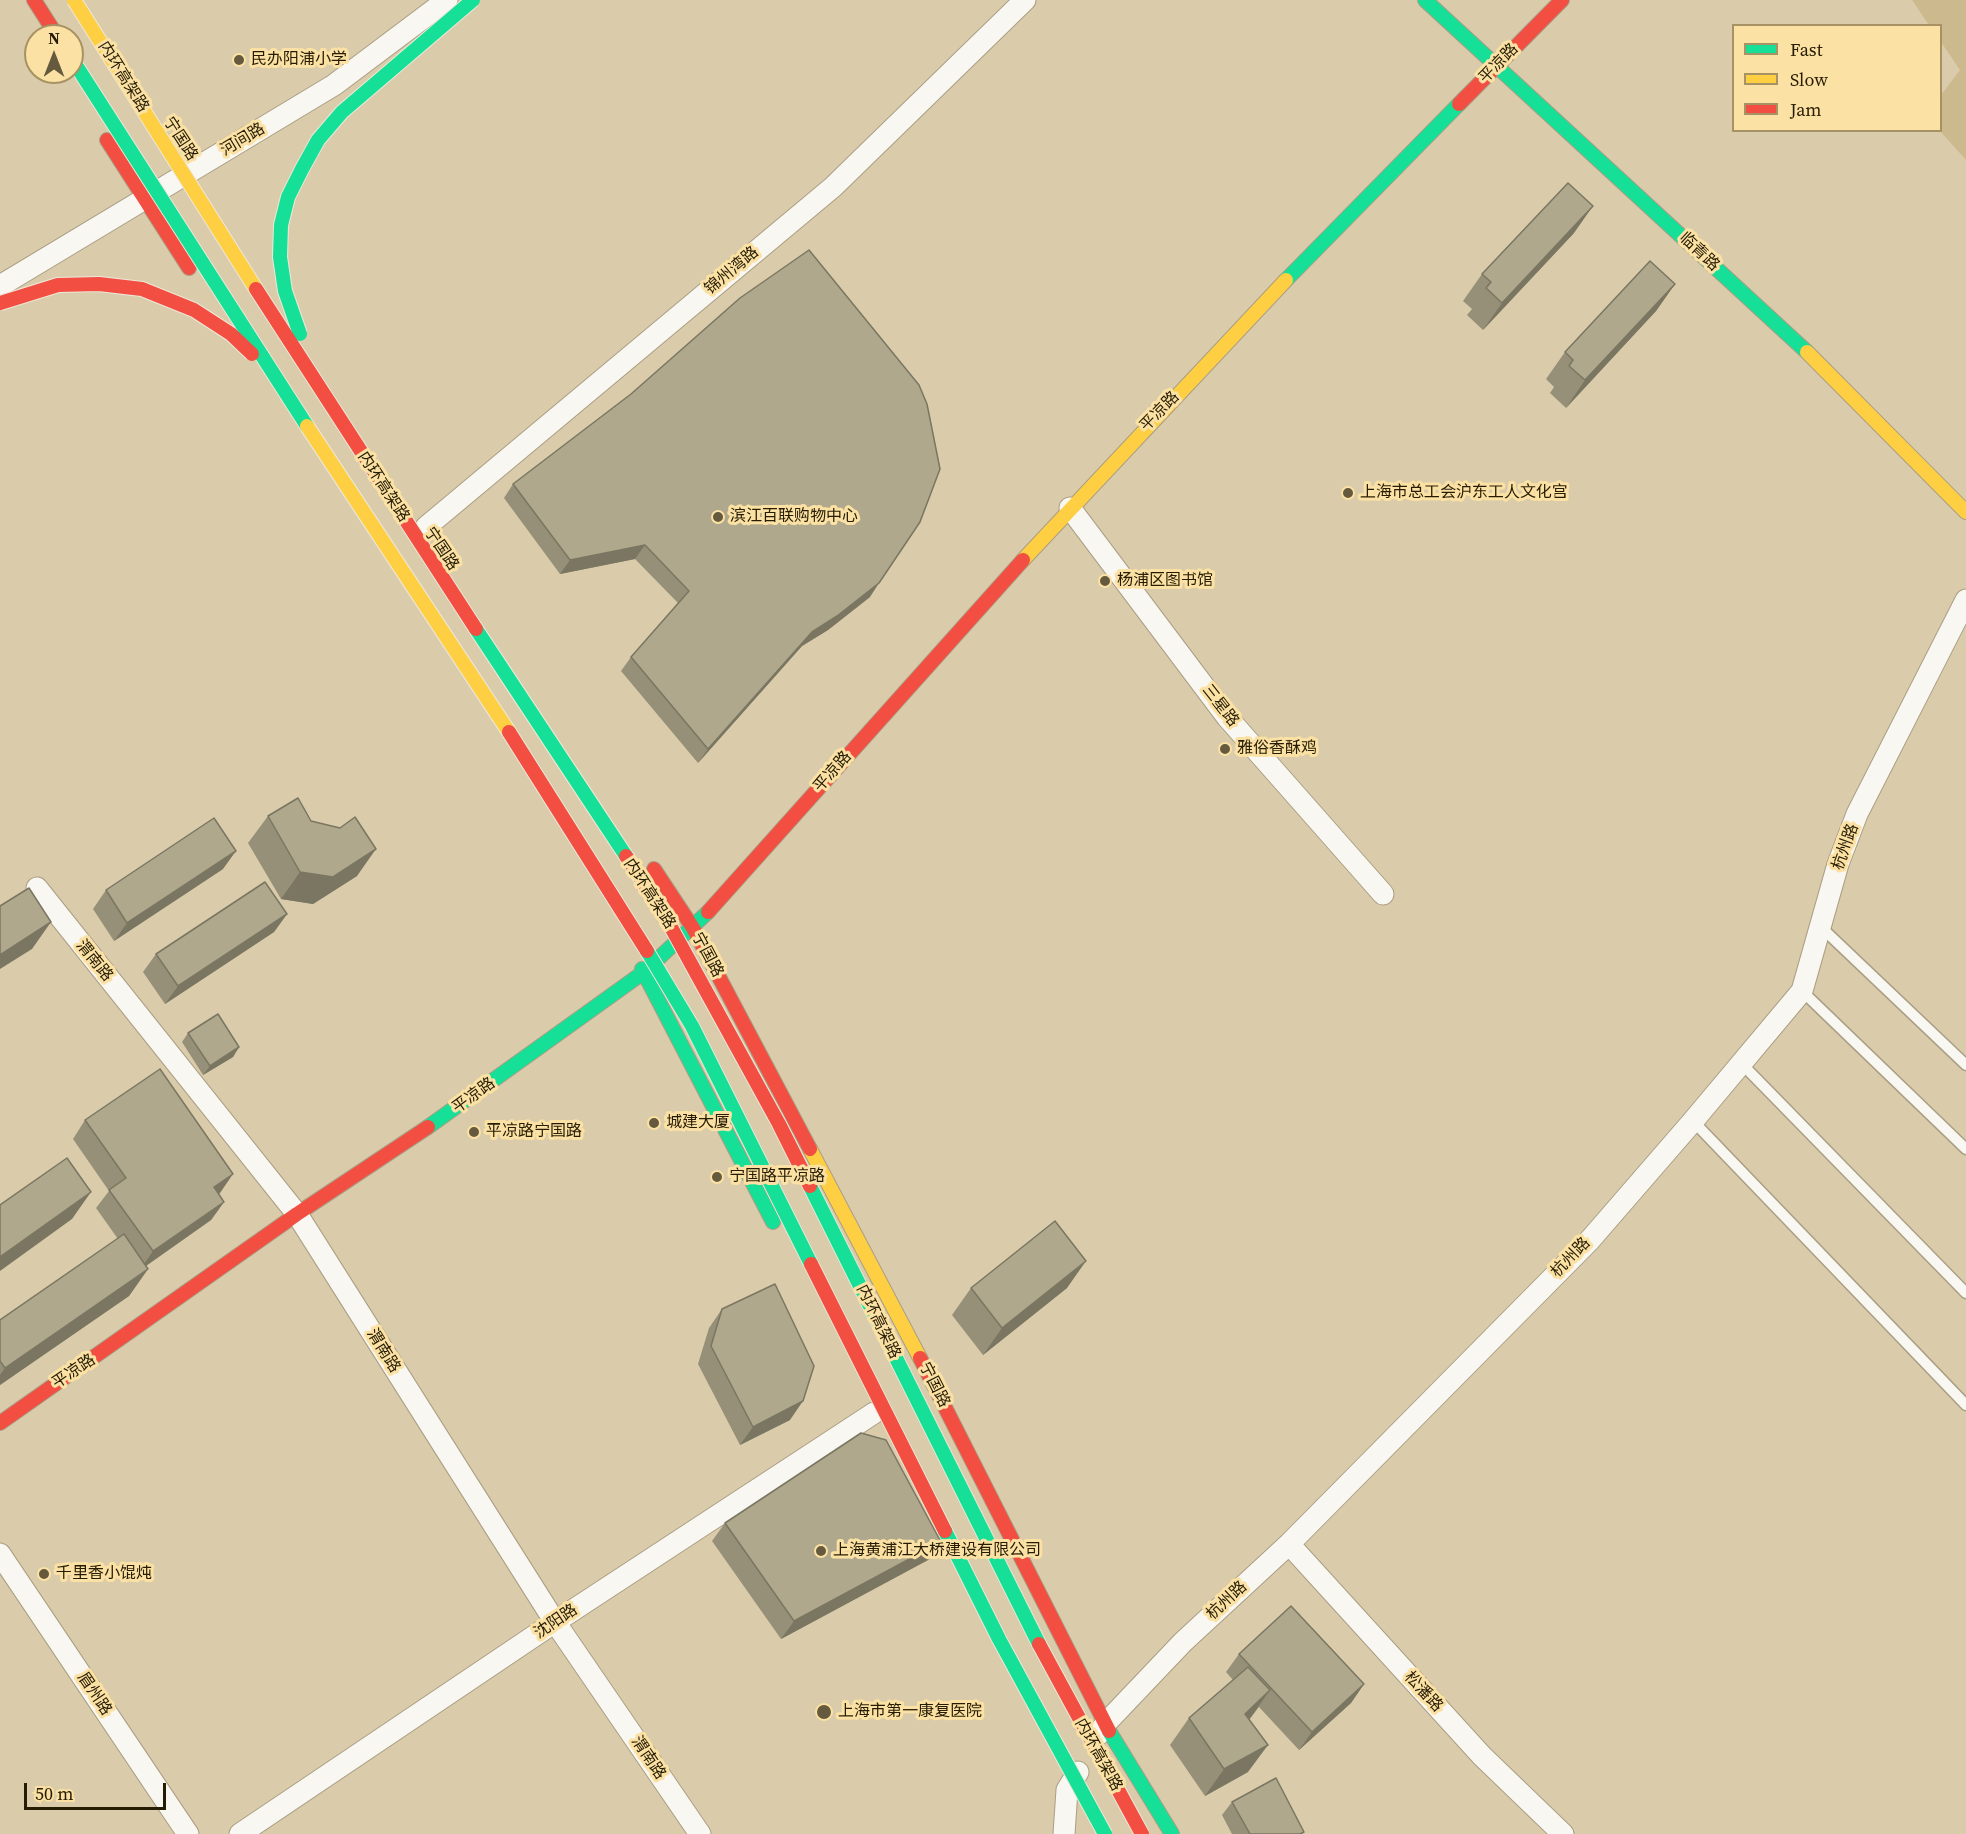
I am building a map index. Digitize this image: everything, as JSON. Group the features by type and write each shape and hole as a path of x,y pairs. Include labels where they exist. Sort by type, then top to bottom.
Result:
{"main road":[{"path":"21,0 36,24"},
{"path":"34,0 49,24"},
{"name":"内环高架路","path":"74,0 333,410 661,909 779,1124 1033,1634 1142,1834"},
{"path":"89,0 147,89"},
{"path":"333,410 304,346 285,291 280,257 280,225 288,197 318,140 342,112 473,0"},
{"name":"临青路","path":"1425,0 1806,351 1966,512"},
{"name":"平凉路","path":"0,1423 297,1214 460,1106 644,972 693,928 753,864 898,697 1070,508 1274,293 1562,0"},
{"name":"内环高架路","path":"84,78 285,394 465,663 611,891 692,1026 999,1639 1105,1834"},
{"path":"72,84 143,200 397,575 644,972 779,1234"},
{"path":"268,279 307,340"},
{"path":"0,303 58,285 99,284 142,290 194,310 231,334 256,357 285,394"},
{"name":"宁国路","path":"326,370 465,586"},
{"name":"宁国路","path":"647,860 693,928 928,1373 1105,1724 1172,1834"},
{"path":"791,1255 1067,1790 1095,1834"}],"street":[{"name":"河间路","path":"0,286 334,85 447,0"},
{"name":"锦州湾路","path":"426,527 833,187 1025,0"},
{"name":"三星路","path":"1070,508 1227,717 1383,894"},
{"name":"杭州路","path":"1064,1834 1067,1790 1105,1724 1183,1642 1289,1544 1589,1240 1693,1122 1802,991 1822,928 1838,864 1857,814 1966,600"},
{"name":"渭南路","path":"37,888 297,1214 555,1622 700,1834"},
{"name":"沈阳路","path":"240,1834 555,1622 874,1413"},
{"name":"松潘路","path":"1289,1544 1474,1747 1563,1834"},
{"name":"眉州路","path":"0,1554 188,1834"}],"lane":[{"path":"1822,928 1966,1065"},
{"path":"1802,991 1966,1149"},
{"path":"1742,1064 1966,1293"},
{"path":"1693,1122 1966,1405"}],"shaded area":[{"path":"1912,0 1966,0 1966,160 1941,132 1942,94 1960,70 1942,43 1942,24 1928,24"}],"building":[{"path":"1568,183 1593,206 1502,303 1486,288 1491,282 1482,274"},
{"name":"滨江百联购物中心","path":"809,250 919,385 927,404 940,469 920,522 879,583 837,616 812,632 708,749 631,657 689,591 645,545 570,560 513,484 631,394 740,298"},
{"path":"1650,261 1675,284 1585,380 1569,366 1573,360 1565,352"},
{"path":"298,798 311,821 340,828 355,817 376,849 333,877 300,872 268,816"},
{"path":"214,818 236,851 127,923 106,890"},
{"path":"265,882 287,914 178,986 156,954"},
{"path":"29,888 51,922 0,955 0,906"},
{"path":"218,1014 239,1047 210,1066 188,1033"},
{"path":"160,1069 233,1174 214,1187 224,1202 153,1251 109,1190 126,1178 85,1120"},
{"path":"67,1158 91,1192 0,1257 0,1205"},
{"path":"1055,1221 1086,1261 1002,1328 971,1288"},
{"path":"124,1234 148,1269 5,1368 0,1361 0,1320"},
{"path":"775,1284 814,1366 803,1401 753,1427 711,1346 722,1309"},
{"name":"上海黄浦江大桥建设有限公司","path":"861,1433 886,1440 941,1542 794,1621 725,1523"},
{"path":"1291,1606 1364,1684 1312,1732 1239,1654"},
{"path":"1248,1667 1270,1690 1245,1714 1268,1745 1224,1769 1189,1718"},
{"path":"1276,1778 1304,1832 1300,1834 1250,1834 1232,1802"}],"traffic: fast":[{"path":"300,334 285,291 280,257 281,225 288,197 302,169 318,140 342,112 473,0"},
{"path":"1425,0 1807,352"},
{"path":"84,78 307,426"},
{"path":"1286,280 1459,104"},
{"path":"476,629 626,856"},
{"path":"428,1127 644,972 708,912"},
{"path":"647,951 692,1026 811,1264"},
{"path":"642,969 773,1222"},
{"path":"810,1186 1039,1644"},
{"path":"945,1531 999,1639 1105,1834"},
{"path":"1109,1731 1172,1834"}],"traffic: slow":[{"path":"74,0 256,289"},
{"path":"1023,560 1286,280"},
{"path":"1807,352 1966,512"},
{"path":"307,426 509,732"},
{"path":"810,1149 920,1358"}],"traffic: jam":[{"path":"34,0 49,24"},
{"path":"1459,104 1562,0"},
{"path":"107,140 189,268"},
{"path":"0,303 58,285 99,284 142,289 194,310 231,334 252,354"},
{"path":"256,289 476,629"},
{"path":"708,912 1023,560"},
{"path":"509,732 647,951"},
{"path":"626,856 661,909 779,1124 810,1186"},
{"path":"654,869 693,928 810,1149"},
{"path":"0,1423 297,1214 428,1127"},
{"path":"811,1264 945,1531"},
{"path":"920,1358 1109,1731"},
{"path":"1039,1644 1142,1834"}],"place":[{"name":"民办阳浦小学","path":"239,60"},
{"name":"上海市总工会沪东工人文化宫","path":"1348,493"},
{"name":"滨江百联购物中心","path":"718,517"},
{"name":"杨浦区图书馆","path":"1105,581"},
{"name":"雅俗香酥鸡","path":"1225,749"},
{"name":"城建大厦","path":"654,1123"},
{"name":"平凉路宁国路","path":"474,1132"},
{"name":"宁国路平凉路","path":"717,1177"},
{"name":"上海黄浦江大桥建设有限公司","path":"821,1551"},
{"name":"千里香小馄炖","path":"44,1574"},
{"name":"上海市第一康复医院","path":"824,1712"}]}
